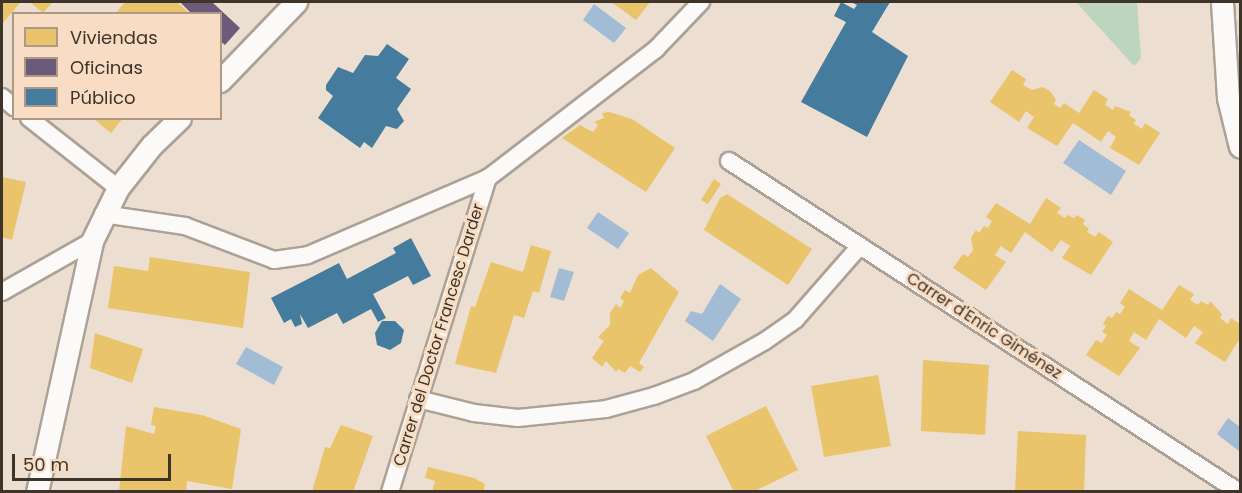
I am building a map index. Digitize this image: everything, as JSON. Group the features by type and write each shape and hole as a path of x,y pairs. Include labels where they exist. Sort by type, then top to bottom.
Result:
{"street":[{"path":"222,79 296,2"},
{"path":"103,214 185,226 255,256 286,259 308,255 488,178 656,49 701,2"},
{"path":"1222,2 1228,98 1240,147"},
{"path":"32,120 118,188"},
{"path":"37,492 92,241 103,214 118,188 152,145 178,120"},
{"name":"Carrer d'Enric Giménez","path":"729,161 1239,492"},
{"name":"Carrer del Doctor Francesc Darder","path":"390,492 488,178"},
{"path":"2,292 92,241"},
{"path":"418,399 474,413 518,417 606,409 654,396 694,381 765,341 795,319 860,246"}],"green space":[{"path":"1076,2 1137,2 1141,58 1134,66"}],"water":[{"path":"594,4 626,28 614,43 583,20"},
{"path":"1079,140 1126,171 1111,195 1063,163"},
{"path":"598,212 629,233 618,249 587,228"},
{"path":"559,268 574,272 564,301 550,297"},
{"path":"720,284 741,299 713,341 685,321 691,311 702,314"},
{"path":"246,347 283,367 274,385 236,364"},
{"path":"1228,418 1240,427 1240,452 1217,434"}],"building: Viviendas":[{"path":"2,2 21,2 12,12 2,24"},
{"path":"30,2 53,2 42,12"},
{"path":"125,2 177,2 188,12 117,12"},
{"path":"611,2 650,2 636,20"},
{"path":"1012,70 1026,79 1023,85 1032,90 1043,87 1051,92 1056,100 1054,104 1060,108 1064,103 1079,113 1094,90 1108,99 1105,105 1113,110 1115,106 1131,112 1129,115 1136,120 1134,124 1142,129 1145,123 1160,133 1139,165 1110,148 1116,137 1108,131 1101,142 1073,123 1057,146 1027,128 1034,117 1026,111 1019,122 990,102"},
{"path":"609,112 632,119 675,148 646,192 562,138 580,125 593,132 598,125 594,122 604,118 602,113"},
{"path":"95,120 121,120 111,133"},
{"path":"2,177 26,182 12,240 2,237"},
{"path":"714,179 721,184 708,204 701,200"},
{"path":"727,194 812,249 788,285 704,230 720,198"},
{"path":"1046,198 1061,208 1057,213 1065,218 1067,215 1074,218 1077,215 1085,220 1083,224 1089,229 1087,232 1095,237 1099,232 1113,242 1091,275 1062,258 1070,246 1061,240 1052,252 1025,232 1011,253 1001,246 995,255 1006,262 986,290 953,268 963,254 968,257 973,250 971,238 976,230 979,233 984,226 988,228 992,221 986,217 996,203 1030,224"},
{"path":"531,245 551,251 539,293 533,291 524,318 514,315 496,373 455,364 471,306 475,307 491,262 523,272"},
{"path":"150,257 250,272 243,328 108,308 114,266 148,271"},
{"path":"651,268 679,292 639,363 644,367 640,372 630,366 625,373 618,369 616,372 606,361 602,367 592,358 604,341 598,337 610,325 610,313 616,304 620,308 624,301 620,298 625,290 630,293 638,275"},
{"path":"1179,285 1194,294 1190,300 1198,305 1201,301 1208,305 1210,301 1222,314 1220,318 1228,324 1231,318 1240,324 1240,338 1225,362 1195,343 1203,332 1194,326 1186,338 1159,319 1146,340 1134,332 1129,341 1140,348 1119,376 1086,355 1096,340 1102,343 1107,335 1102,332 1106,326 1103,324 1108,316 1112,318 1116,312 1120,314 1125,307 1120,303 1129,289 1162,310"},
{"path":"95,333 143,349 132,383 90,368"},
{"path":"923,360 989,365 985,435 921,431"},
{"path":"878,375 891,446 824,457 811,386"},
{"path":"766,406 798,470 753,492 734,492 706,436"},
{"path":"154,407 202,415 241,429 232,489 187,481 186,492 119,492 126,426 154,434 156,426 151,425"},
{"path":"341,425 373,436 353,492 312,492 325,447 330,448"},
{"path":"1018,431 1086,435 1084,492 1015,492"},
{"path":"428,467 474,478 485,484 483,492 432,492 435,481 425,478"}],"building: Oficinas":[{"path":"180,2 212,2 240,28 225,45 222,43 222,12 190,12"}],"building: Público":[{"path":"841,2 854,9 857,5 851,2 890,2 872,32 908,56 867,137 801,102 846,22 834,16"},
{"path":"387,44 409,59 396,78 411,89 397,109 404,121 397,129 386,126 372,148 364,142 360,148 318,118 333,96 326,90 326,85 338,67 353,73 365,55 378,56"},
{"path":"411,238 431,276 413,285 408,276 373,294 386,318 378,322 371,309 343,324 337,313 308,328 300,314 302,324 295,327 291,319 284,323 271,298 339,263 347,279 396,253 393,248"},
{"path":"382,321 395,321 404,330 401,343 390,350 377,345 375,333"}]}
